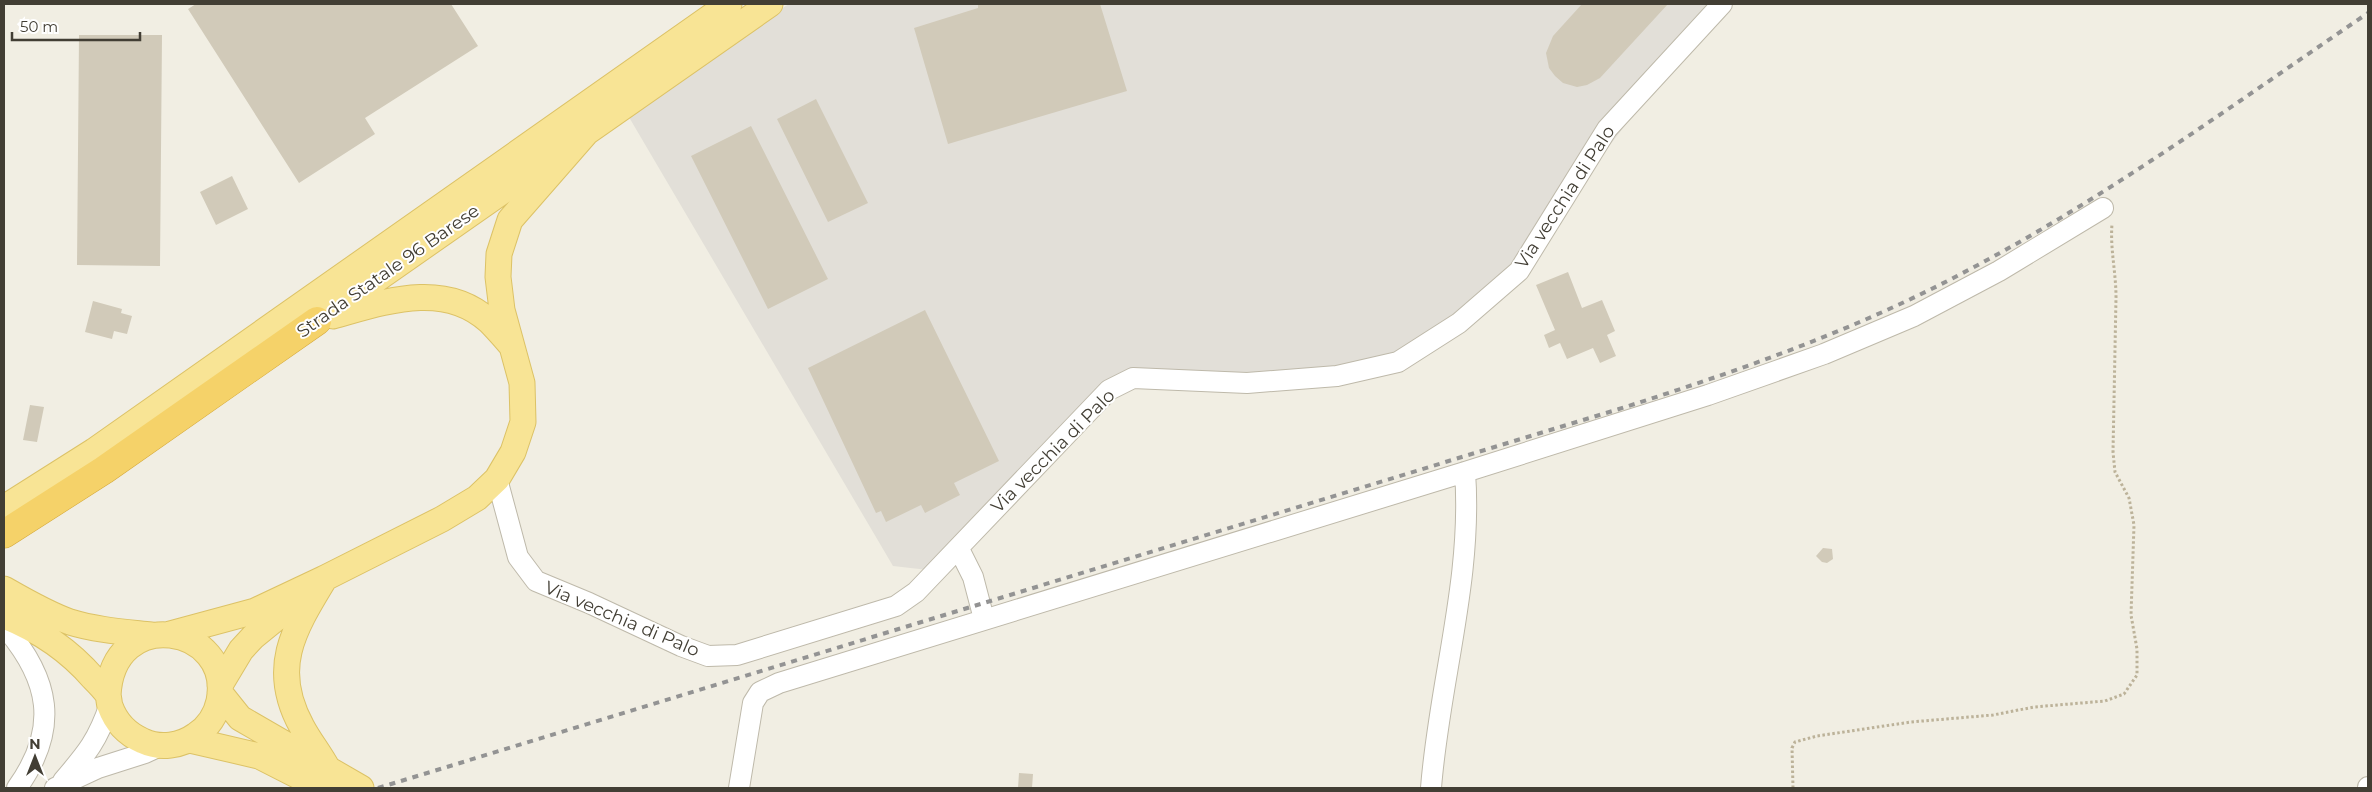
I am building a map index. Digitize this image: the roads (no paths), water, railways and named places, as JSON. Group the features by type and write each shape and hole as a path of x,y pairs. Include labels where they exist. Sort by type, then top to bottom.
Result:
{"highway":[{"name":"Strada Statale 96 Barese","path":"4,534 104,470 317,321"}],"main road":[{"name":"Strada Statale 96 Barese","path":"4,508 94,451 729,4"},
{"name":"Strada Statale 96 Barese","path":"317,321 770,4"},
{"path":"109,700 109,680 114,664 123,651 136,641 255,611 442,519 477,498 497,479 513,452 523,422 522,383 502,310 498,276 500,254 510,220 586,133"},
{"path":"317,321 398,299 431,296 460,303 488,320 513,347"},
{"path":"220,689 241,650 253,637 325,578"},
{"path":"323,781 295,713 286,675 292,636 300,618 325,578"},
{"path":"4,616 29,626 78,660 109,700 115,717 134,737 160,746 175,745 190,740 202,732 218,708 220,689 217,670 204,651 185,638 89,627 70,622 50,614 7,591"},
{"path":"220,689 240,718 323,781"},
{"path":"190,740 259,756 323,781 361,788"}],"street":[{"name":"Via vecchia di Palo","path":"497,479 518,556 536,582 589,603 681,646 708,656 737,655 896,606 916,592 959,549 996,507 1109,390 1132,378 1247,382 1337,376 1398,362 1459,323 1518,271 1607,129 1722,4"},
{"path":"739,788 753,703 760,692 779,683 1465,472 1708,395 1824,354 1914,316 1999,271 2103,208"},
{"path":"1431,788 1434,753 1457,617 1467,501 1465,472"},
{"path":"959,549 973,577 984,619"},
{"path":"4,626 26,653 37,673 44,708 44,728 39,749 28,772 17,788"},
{"path":"56,788 92,748 101,732 109,700"},
{"path":"56,788 98,768 145,754 160,746"}],"railway":[{"path":"378,788 1619,409 1791,350 1917,296 2011,247 2064,216 2167,150 2368,13"}]}
